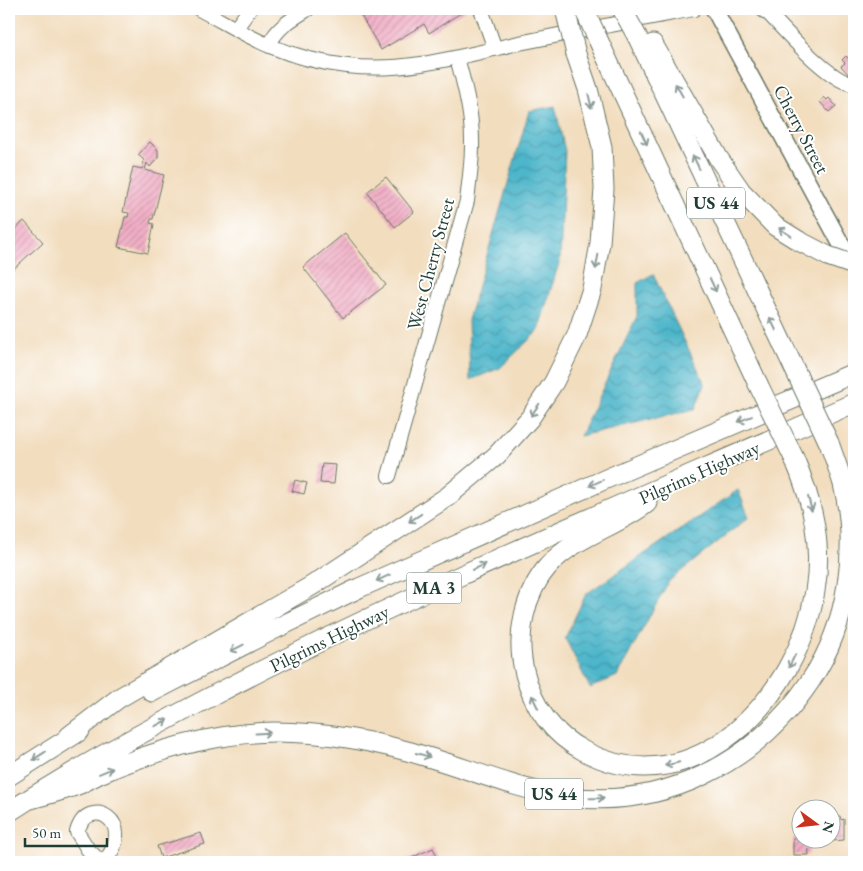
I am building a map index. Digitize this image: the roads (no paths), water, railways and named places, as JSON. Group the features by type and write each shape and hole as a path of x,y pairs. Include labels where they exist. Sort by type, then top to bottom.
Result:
{"highway":[{"name":"US 44","path":"27,800 78,784 132,761 185,744 213,738 274,732 336,735 370,741 430,757 539,791 586,799 627,797 654,792 698,778 722,766 743,752 780,720 799,698 816,673 828,650 844,600 850,554 849,528 844,492 828,443 644,38 622,9"},
{"path":"634,9 644,38 741,191 775,226 799,241 854,267"},
{"path":"572,10 601,46 794,458 804,482 814,516 816,536 817,574 811,610 806,629 778,686 746,722 715,746 677,764 661,767 626,766 601,760 578,748 554,729 540,712 533,699 523,669 521,629 528,600 550,565 572,547 634,514 672,483"},
{"path":"69,736 119,698 313,585 447,497 498,455 530,418 554,382 578,335 592,290 600,243 604,189 602,147 588,89 576,54 572,10"},
{"name":"Pilgrims Highway","path":"9,776 69,736 239,647 359,588 606,479 854,373"},
{"name":"Pilgrims Highway","path":"9,812 150,729 298,652 450,580 854,403"}],"main road":[{"name":"Cherry Street","path":"714,9 854,267"}],"street":[{"path":"199,9 269,45 301,56 347,66 402,67 457,58 694,9"},
{"path":"236,28 250,9"},
{"path":"269,45 276,32 288,21 308,9"},
{"path":"481,9 495,49"},
{"path":"762,9 827,71 846,83 854,84"},
{"name":"West Cherry Street","path":"389,476 467,201 471,167 471,123 465,88 457,58"}],"water":[{"path":"555,106 565,151 560,260 538,331 500,368 470,380 468,320 529,111"},
{"path":"653,274 705,384 695,409 580,436 637,316 637,283"},
{"path":"738,490 749,517 669,581 617,676 590,688 565,638 586,594"}]}
